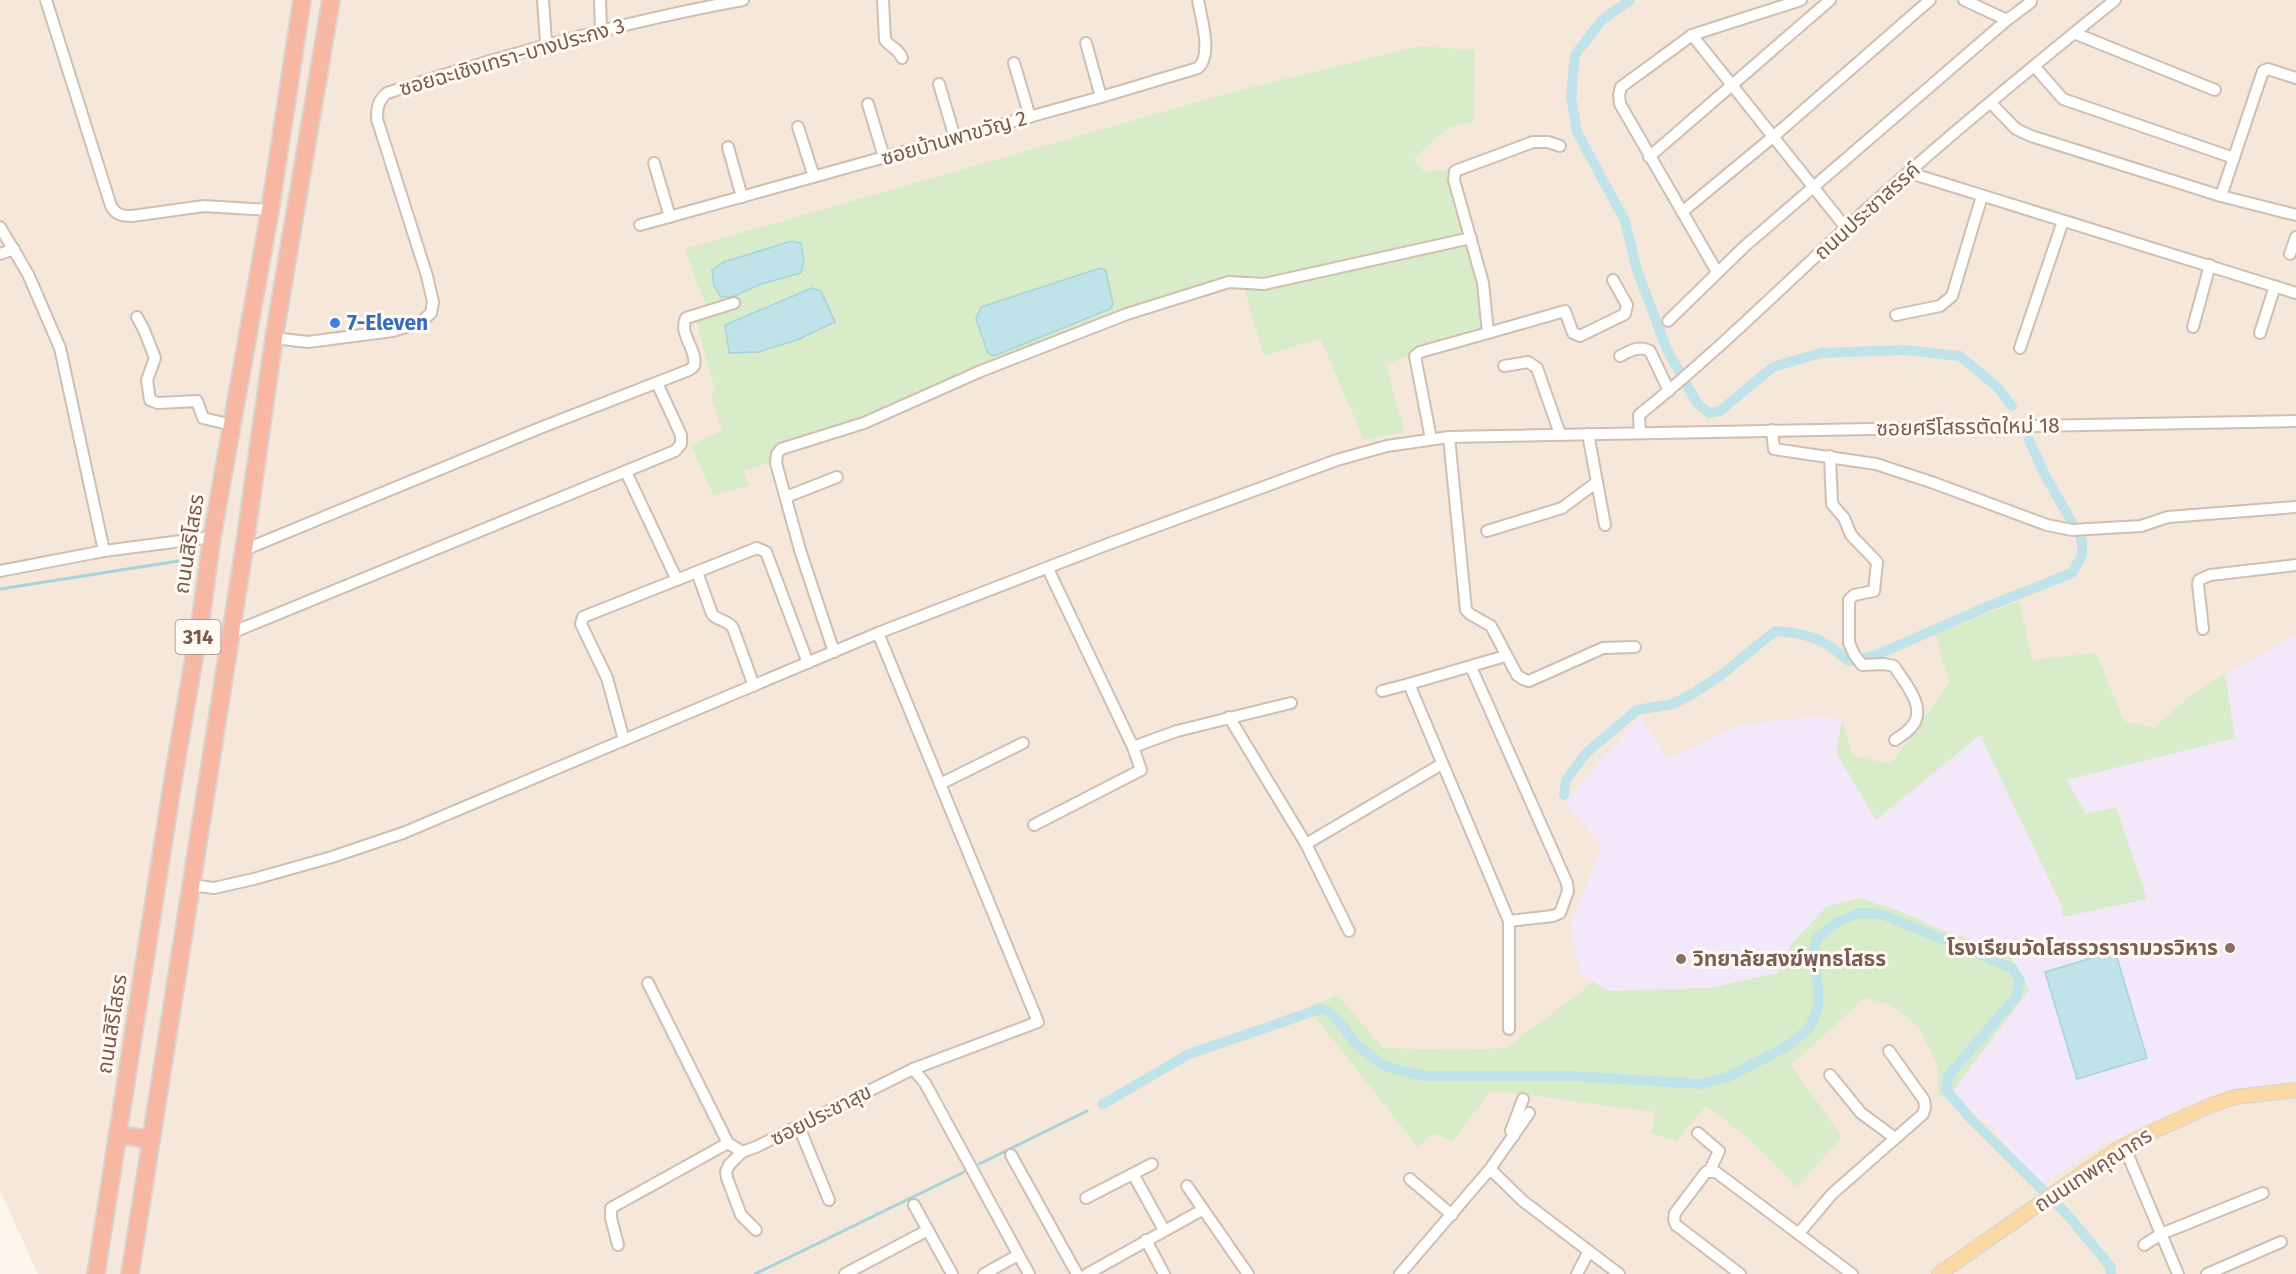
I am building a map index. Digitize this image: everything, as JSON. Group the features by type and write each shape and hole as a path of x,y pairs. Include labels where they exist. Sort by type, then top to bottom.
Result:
{"highway":[{"name":"ถนนสิริโสธร","path":"96,1274 212,537 270,210 302,0"},
{"name":"314","path":"130,1274 244,550 274,338 331,0"},
{"path":"117,1135 150,1139"}],"main road":[{"name":"ถนนเทพคุณากร","path":"1939,1274 2124,1146 2209,1106 2235,1097 2296,1090"}],"street":[{"path":"46,0 111,206 115,212 123,216 132,216 204,206 270,210"},
{"path":"543,0 546,44"},
{"path":"600,0 601,29"},
{"name":"ซอยฉะเชิงเทรา-บางประกง 3","path":"274,338 308,342 393,331 421,322 431,313 433,302 431,293 414,232 377,119 377,106 380,99 387,93 601,29 743,0"},
{"path":"883,0 885,40 899,50 902,58"},
{"name":"ซอยบ้านพาขวัญ 2","path":"640,225 1198,68 1204,63 1206,53 1198,0"},
{"path":"1717,272 1620,104 1621,87 1692,35 1801,0"},
{"path":"1649,157 1830,0"},
{"path":"1682,212 1774,136 1930,0"},
{"path":"1964,0 2007,20"},
{"name":"ถนนประชาสรรค์","path":"1640,433 1639,415 1691,373 1846,228 2115,0"},
{"path":"1668,321 1717,272 1814,186 2031,2"},
{"path":"2074,33 2215,90"},
{"path":"1692,35 1846,228"},
{"path":"1086,44 1101,97"},
{"path":"1014,63 1030,117"},
{"path":"2035,67 2056,94 2063,99 2234,158"},
{"path":"2221,196 2263,71 2268,69 2296,78"},
{"path":"939,84 955,138"},
{"path":"1991,103 2016,129 2031,136 2221,196 2296,215"},
{"path":"868,104 884,158"},
{"path":"798,127 814,177"},
{"path":"1488,333 1483,283 1454,180 1455,171 1533,142 1548,142 1560,146"},
{"path":"728,147 742,197"},
{"path":"654,163 670,217"},
{"path":"1910,173 2296,293"},
{"path":"1896,315 1940,306 1952,296 1982,196"},
{"path":"2020,348 2063,221"},
{"path":"0,227 14,249 45,311 60,348 105,551"},
{"path":"2290,254 2296,237"},
{"path":"834,652 800,550 776,463 777,454 781,449 864,423 981,371 1127,314 1229,282 1264,284 1471,238"},
{"path":"0,254 14,249"},
{"path":"2193,327 2210,265"},
{"path":"1431,439 1415,356 1420,352 1565,311 1573,333 1580,336 1625,314 1626,305 1613,280"},
{"path":"2260,333 2275,286"},
{"path":"244,550 694,366 696,359 684,330 683,323 686,318 734,303"},
{"path":"137,317 155,358 147,380 150,400 158,403 197,401 203,418 232,425"},
{"path":"1620,356 1644,347 1650,351 1671,389"},
{"path":"1504,366 1528,362 1537,368 1560,434"},
{"path":"231,633 675,451 681,444 681,435 657,383"},
{"name":"ซอยศรีโสธรตัดใหม่ 18","path":"190,885 214,888 254,879 355,850 403,833 878,633 1111,543 1368,450 1449,437 2296,421"},
{"path":"1772,430 1774,449 1865,462 1903,472 2047,525 2072,530 2141,526 2168,517 2296,507"},
{"path":"1587,434 1605,525"},
{"path":"1449,437 1466,610 1470,615 1491,626 1517,675 1529,681 1603,648 1635,647"},
{"path":"1830,456 1832,504 1844,518 1851,535 1877,562 1874,591 1854,595 1849,600 1849,643 1856,658 1865,666 1884,663 1894,666 1913,695 1917,711 1915,723 1895,740"},
{"path":"626,472 677,580"},
{"path":"786,497 837,477"},
{"path":"1487,531 1562,508 1597,482"},
{"path":"0,571 105,551 212,537"},
{"path":"624,740 607,678 581,620 583,617 757,548 763,548 808,663"},
{"path":"2203,629 2198,584 2203,577 2296,564"},
{"path":"1034,825 1140,772 1142,767 1048,569"},
{"path":"697,572 714,617 730,623 733,628 754,686"},
{"path":"878,633 940,784 1023,743"},
{"path":"1382,691 1470,668 1502,657"},
{"path":"1470,668 1567,883 1568,891 1560,912 1553,916 1509,921"},
{"path":"1409,684 1509,921 1509,1029"},
{"path":"1133,747 1229,717 1290,703"},
{"path":"1229,717 1306,844 1349,931"},
{"path":"1306,844 1442,764"},
{"name":"ซอยประชาสุข","path":"742,1152 799,1127 913,1069 1038,1022 940,784"},
{"path":"648,983 728,1143 742,1152 729,1165 726,1172 727,1178 741,1215 756,1230"},
{"path":"1799,1233 1832,1194 1923,1114 1924,1100 1889,1051"},
{"path":"913,1069 926,1083 1029,1274"},
{"path":"1830,1075 1861,1113 1895,1138"},
{"path":"1514,1136 1511,1131 1523,1099"},
{"path":"1400,1274 1490,1169 1529,1113"},
{"path":"799,1127 830,1200"},
{"path":"1698,1133 1719,1151 1710,1170 1706,1172 1675,1214 1674,1220 1676,1224 1740,1274"},
{"path":"618,1245 610,1218 611,1208 728,1143"},
{"path":"2124,1146 2178,1274"},
{"path":"1011,1155 1077,1274"},
{"path":"1086,1198 1152,1164"},
{"path":"1490,1169 1523,1201 1619,1274"},
{"path":"1710,1170 1716,1172 1852,1274"},
{"path":"1133,1174 1164,1230"},
{"path":"1410,1179 1452,1215"},
{"path":"1187,1186 1248,1274"},
{"path":"2144,1245 2161,1234 2264,1193"},
{"path":"914,1205 952,1274"},
{"path":"1087,1274 1202,1210"},
{"path":"844,1274 928,1230"},
{"path":"1146,1240 1164,1274"},
{"path":"2207,1274 2281,1242"},
{"path":"1577,1274 1589,1251"},
{"path":"984,1274 1018,1255"},
{"path":"1106,1263 1111,1274"}],"shaded area":[{"path":"0,0 2296,0 2296,1274 38,1274 0,1191"},
{"name":"วิทยาลัยสงฆ์พุทธโสธร","path":"2296,635 2296,1083 2216,1094 2178,1109 2095,1149 2038,1188 1991,1125 1949,1096 2029,990 2006,950 1946,932 1902,912 1859,898 1792,943 1778,973 1710,988 1607,991 1580,973 1570,925 1602,847 1565,801 1639,717 1669,758 1740,725 1820,716 1842,720 1836,752 1876,819 1980,735 2061,904 2063,916 2147,898 2116,807 2086,814 2065,780 2235,738 2225,674"}],"green space":[{"path":"1419,46 1475,50 1473,122 1449,127 1414,158 1424,172 1450,169 1465,235 1262,281 1243,275 1183,290 1126,310 858,421 776,448 772,462 743,471 749,486 713,495 691,445 723,430 711,396 715,389 696,321 733,301 707,309 685,249 1225,94","holes":["792,241 804,252 801,273 761,284 712,270 724,262","1113,304 1110,309 994,356"]},
{"path":"1460,244 1469,245 1478,276 1484,311 1482,331 1432,346 1386,365 1404,432 1364,440 1320,338 1264,356 1244,288"},
{"path":"2019,601 2032,660 2096,653 2124,721 2153,728 2193,694 2225,674 2235,738 2066,780 2086,814 2116,807 2147,899 2063,917 2061,904 1980,735 1876,820 1836,752 1842,720 1853,756 1891,764 1950,682 1935,634"},
{"path":"1859,898 1902,912 1946,932 2006,950 2029,990 1949,1096 1938,1097 1938,1066 1919,1028 1892,1005 1865,998 1791,1065 1842,1137 1797,1187 1741,1132 1706,1106 1677,1142 1651,1133 1656,1112 1491,1090 1452,1142 1434,1133 1418,1147 1307,1007 1338,995 1383,1048 1460,1050 1506,1048 1594,982 1607,991 1710,988 1778,973 1792,943 1827,906"}],"water":[{"path":"792,241 801,243 804,262 801,273 761,284 732,297 721,297 714,286 712,270 724,262"},
{"path":"1100,268 1106,271 1113,304 1110,309 994,356 988,353 976,319 981,307"},
{"path":"812,288 821,291 835,322 797,340 758,352 729,353 725,325"},
{"path":"2115,951 2147,1058 2077,1079 2045,972"}],"waterway":[{"path":"1630,0 1602,20 1575,55 1571,97 1577,132 1625,221 1637,270 1667,350 1697,403 1709,413 1720,411 1773,367 1821,353 1904,350 1960,356 1997,387 2012,406"},
{"path":"1564,795 1566,780 1586,753 1637,710 1673,704 1694,693 1720,676 1775,631 1815,638 1849,661 1874,656 1991,605 2072,573 2082,555 2082,540 2045,475 2029,440"},
{"path":"0,589 191,559"},
{"path":"1103,1104 1189,1054 1320,1009 1328,1011 1356,1044 1384,1066 1423,1076 1572,1076 1700,1084 1728,1077 1786,1047 1810,1028 1818,1007 1818,985 1813,953 1817,938 1836,923 1859,913 1881,914 2012,968 2020,981 2016,997 1948,1076 1946,1090 1971,1119 2065,1212 2110,1266 2111,1274"},
{"path":"979,1164 1087,1111"},
{"path":"755,1274 964,1172"}],"place":[{"name":"7-Eleven","path":"335,323"},
{"name":"โรงเรียนวัดโสธรวรารามวรวิหาร","path":"2230,948"},
{"name":"วิทยาลัยสงฆ์พุทธโสธร","path":"1681,959"}]}
